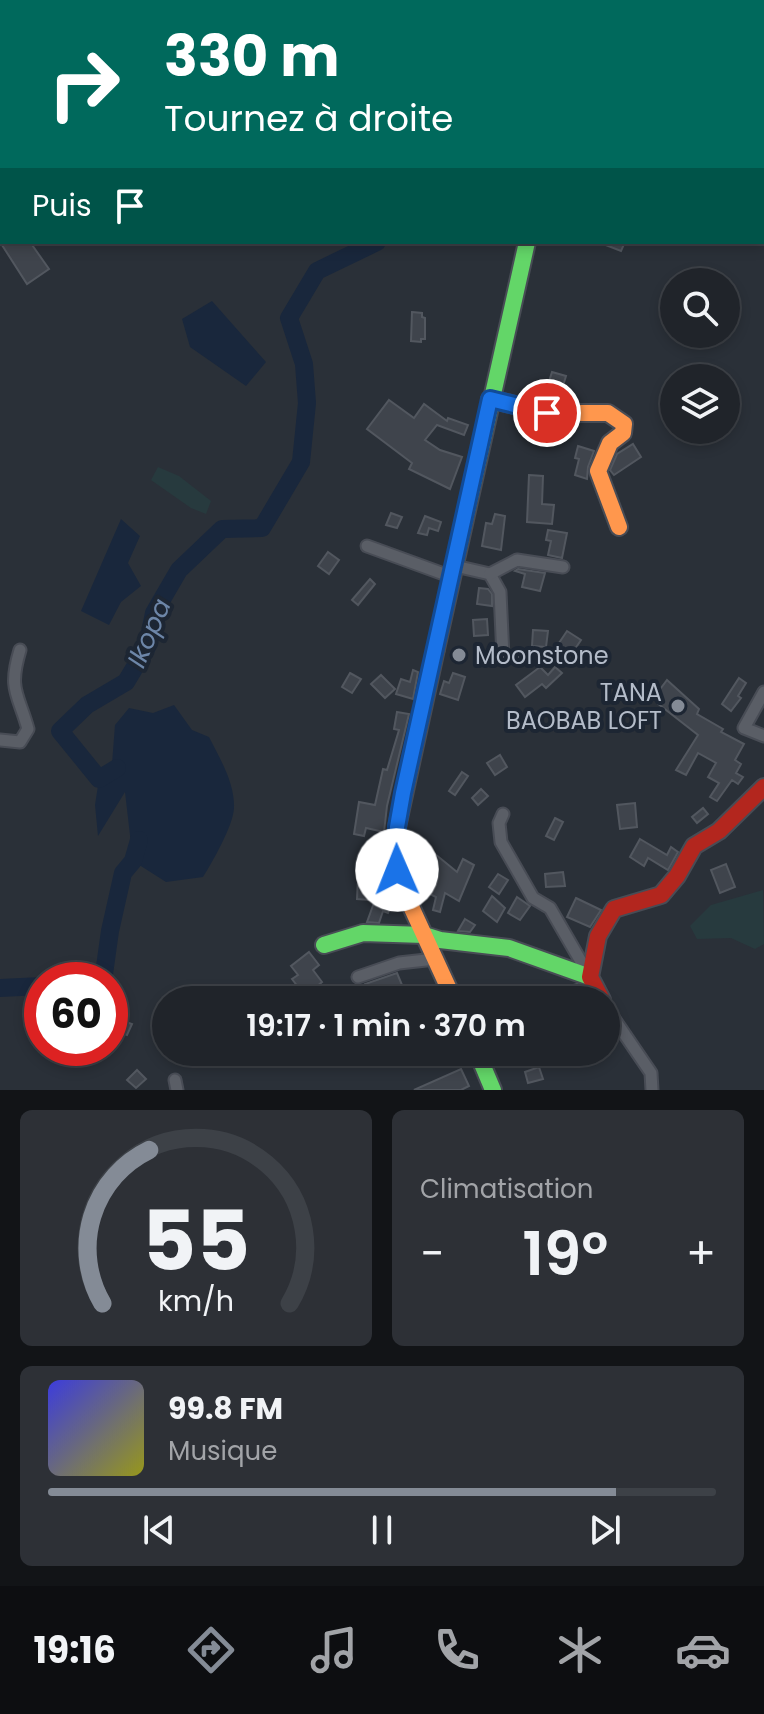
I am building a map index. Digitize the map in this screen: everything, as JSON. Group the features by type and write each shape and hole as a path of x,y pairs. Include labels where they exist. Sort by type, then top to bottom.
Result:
{"street":[{"path":"448,986 397,870 397,827 527,244"},
{"path":"490,399 547,413 608,413 624,424 623,433 610,443 598,471 619,527"},
{"path":"367,546 453,571 490,574 517,560 563,567"},
{"path":"490,574 500,592 503,657 534,657"},
{"path":"0,740 20,742 28,729 14,694 15,667 20,650"},
{"path":"764,692 744,728 764,736"},
{"path":"590,977 598,936 614,909 661,895 677,876 694,846 719,831 764,787"},
{"path":"503,814 499,823 501,842 533,898 550,908 595,986"},
{"path":"324,945 363,933 424,935 440,940 509,948 590,977"},
{"path":"358,977 399,963 435,959"},
{"path":"620,1028 651,1073 652,1090"},
{"path":"483,1066 493,1090"}],"green space":[{"path":"158,467 179,476 211,501 206,514 191,508 151,480"},
{"path":"763,890 764,944 755,949 731,938 697,939 690,926 711,905"}],"water":[{"path":"212,301 266,362 246,386 190,347 182,319"},
{"path":"121,519 140,536 128,563 141,586 121,602 109,625 81,611"},
{"path":"174,705 192,730 209,737 229,780 234,808 226,834 203,877 166,882 133,861 125,792 98,836 95,805 99,779 112,764 115,725 129,708 153,713"}],"building":[{"path":"1,244 31,244 49,269 27,284"},
{"path":"603,244 624,244 621,251"},
{"path":"412,312 422,313 425,318 425,339 421,342 411,341"},
{"path":"552,372 566,376 560,396 546,391"},
{"path":"389,400 414,418 424,404 447,421 448,418 468,425 464,435 437,425 425,440 440,450 462,457 450,489 409,469 412,463 367,429"},
{"path":"633,444 641,457 614,475 610,470 617,454"},
{"path":"578,446 594,451 587,479 575,475"},
{"path":"529,475 543,476 542,504 554,505 552,524 527,522"},
{"path":"391,513 402,517 397,528 386,525"},
{"path":"495,514 505,516 501,550 482,546 486,523 492,524"},
{"path":"425,516 441,522 438,531 429,528 427,535 418,533"},
{"path":"548,530 567,533 562,558 548,555 551,541 546,540"},
{"path":"328,552 339,560 329,574 318,566"},
{"path":"515,571 545,573 540,591 522,587 525,574"},
{"path":"370,579 375,584 358,605 352,600"},
{"path":"479,588 488,589 492,594 492,606 477,604"},
{"path":"487,619 488,635 474,636 473,620"},
{"path":"533,630 548,631 546,647 532,646"},
{"path":"567,631 581,640 573,652 568,649 566,652 557,646"},
{"path":"540,667 548,675 555,667 562,673 546,688 542,684 525,697 516,685"},
{"path":"413,670 418,672 413,699 396,694 401,679 410,682"},
{"path":"350,673 361,679 352,693 342,687"},
{"path":"453,673 465,677 458,700 440,694 444,681 449,683"},
{"path":"381,675 395,689 385,698 371,684"},
{"path":"739,678 746,683 738,696 741,698 731,711 722,704"},
{"path":"667,680 699,709 697,714 744,744 735,760 741,764 736,773 743,777 738,784 732,780 717,801 710,797 719,783 708,777 716,763 698,753 686,775 676,770 698,735 657,703 655,696"},
{"path":"397,712 409,714 387,806 384,832 366,828 364,836 354,834 359,802 375,805 383,769 387,770 399,730 394,729"},
{"path":"500,755 507,767 495,775 487,763"},
{"path":"462,772 468,776 455,795 449,791"},
{"path":"481,789 488,796 478,805 472,798"},
{"path":"635,803 637,827 620,829 617,805"},
{"path":"703,808 708,814 697,823 692,817"},
{"path":"555,818 563,822 554,840 546,836"},
{"path":"640,839 667,855 671,847 678,852 668,870 648,858 644,866 630,857"},
{"path":"435,854 457,872 463,859 474,865 459,901 445,893 440,912 433,910 436,897 424,891 433,873 423,868"},
{"path":"726,864 735,887 720,893 711,870"},
{"path":"563,872 565,886 546,887 545,874"},
{"path":"498,874 508,880 499,894 489,887"},
{"path":"358,878 371,879 369,900 357,899"},
{"path":"492,896 505,908 497,922 483,911"},
{"path":"517,897 530,906 520,920 508,913"},
{"path":"576,898 601,910 590,927 567,917"},
{"path":"375,900 391,905 388,913 383,911 379,923 367,922"},
{"path":"465,919 475,925 470,932 458,931"},
{"path":"309,952 319,965 313,970 322,982 317,986 297,986 292,979 298,975 291,966"},
{"path":"397,973 402,985 366,986"},
{"path":"539,1067 543,1079 528,1083 525,1072"},
{"path":"461,1069 469,1086 461,1090 414,1090"},
{"path":"137,1070 146,1079 136,1088 127,1080"}],"waterway":[{"name":"Ikopa","path":"117,768 99,779 60,731 87,705 126,682 147,647 154,613 179,570 222,529 262,528 301,462 307,403 304,364 289,318 317,271 373,244"},
{"name":"Ikopa","path":"106,962 123,873 133,861 139,840"},
{"name":"Ikopa","path":"0,988 24,987"}],"traffic: fast":[{"path":"436,649 527,244"},
{"path":"324,945 363,933 424,935 440,940 509,948 590,977"},
{"path":"483,1066 493,1090"}],"traffic: slow":[{"path":"490,399 547,413 608,413 624,424 623,433 610,443 598,471 619,527"},
{"path":"436,649 397,827 397,870 448,986"}],"traffic: jam":[{"path":"595,986 590,977 598,936 614,909 661,895 677,876 694,846 719,831 764,787"}],"place":[{"name":"Moonstone","path":"459,655"},
{"name":"TANA BAOBAB LOFT","path":"678,706"}],"route":[{"path":"397,870 397,827 403,793 490,399 547,413"}]}
